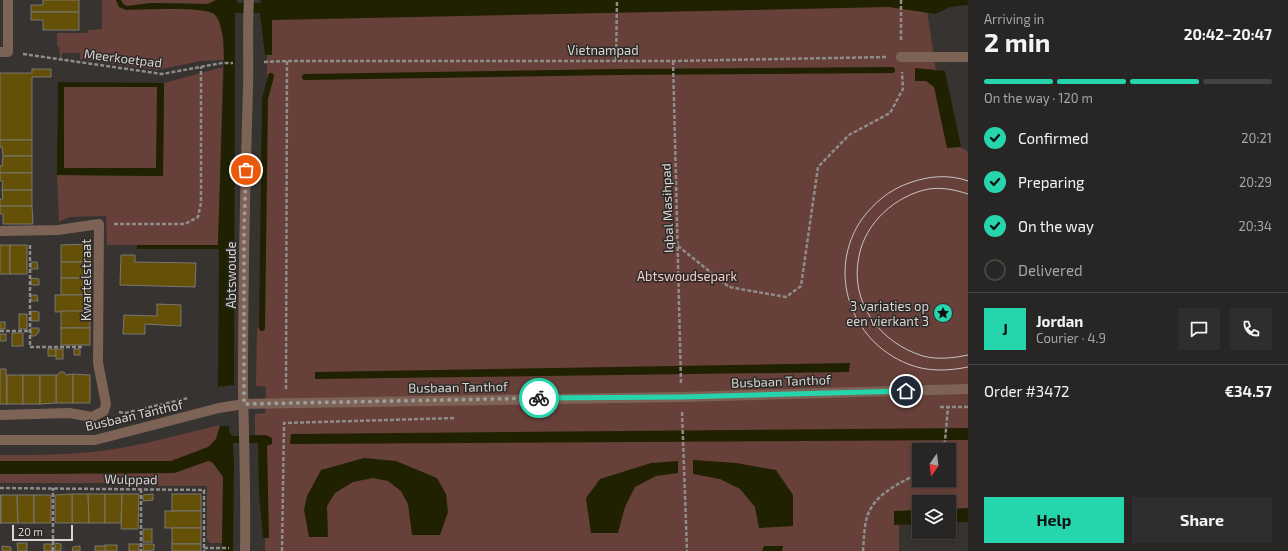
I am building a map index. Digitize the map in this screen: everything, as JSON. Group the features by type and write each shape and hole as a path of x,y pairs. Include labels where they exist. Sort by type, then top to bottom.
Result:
{"street":[{"path":"4,52 8,0"},
{"name":"Abtswoude","path":"245,551 245,432 239,404 249,0"},
{"path":"901,57 968,57"},
{"name":"Kwartelstraat","path":"0,231 58,230 99,224 98,363 106,404 104,411"},
{"name":"Busbaan Tanthof","path":"0,440 95,440 239,404 682,397 968,389"},
{"path":"0,415 69,413 92,417 104,411"}],"path":[{"path":"616,60 617,0"},
{"path":"678,246 729,286 786,296 801,286 818,168 849,135 890,113 903,89 901,57 901,0"},
{"name":"Meerkoetpad","path":"4,52 162,74 222,63 235,63"},
{"name":"Vietnampad","path":"248,62 673,61 901,57"},
{"path":"286,403 287,61"},
{"name":"Iqbal Masihpad","path":"673,61 681,378"},
{"path":"99,224 185,224 198,217 201,203 201,67"},
{"path":"30,231 30,347 98,347"},
{"path":"0,331 29,331"},
{"path":"104,411 125,413 195,397"},
{"path":"933,407 968,407"},
{"path":"944,443 948,407"},
{"path":"674,412 682,411"},
{"path":"282,551 284,423 459,418"},
{"path":"683,426 687,551"},
{"path":"863,551 867,516 876,501 894,487 912,476"},
{"name":"Wulppad","path":"0,488 204,490 204,549 233,548"},
{"path":"53,488 53,551"},
{"path":"140,489 141,551"}],"green space":[{"path":"102,0 116,0 119,7 190,9 208,10 213,12 219,20 223,39 224,60 200,61 158,70 80,59 80,53 62,53 62,59 60,58 59,47 57,46 57,33 87,33 88,30 102,29"},
{"path":"121,0 216,0 208,4 152,3 127,6 123,4"},
{"name":"Abtswoudsepark","path":"804,0 870,0 926,3 937,78 955,147 961,147 968,152 968,511 956,512 956,495 912,495 912,514 899,515 899,551 265,551 265,436 255,436 255,414 265,413 266,387 256,386 257,328 262,328 265,99 267,90 267,4"},
{"path":"223,67 218,245 107,245 106,216 69,217 59,222 57,175 163,176 164,83"},
{"path":"64,87 157,87 157,168 64,168"},
{"path":"220,425 216,439 208,448 171,461 0,461 0,455 63,454 116,449"},
{"path":"208,461 212,462 223,477 222,543 210,543 207,539 207,486 145,486 144,483 0,483 0,474 174,473"}],"shaded area":[{"path":"116,0 121,0 123,4 127,6 152,3 208,4 216,0 237,0 237,3 260,3 261,0 968,0 968,5 950,7 935,14 889,7 272,20 272,55 265,55 260,13 235,13 234,385 230,385 229,431 232,436 266,435 272,438 272,444 267,446 269,538 263,538 259,494 258,443 233,443 233,551 222,551 223,477 212,462 208,461 174,473 0,474 0,461 171,461 208,447 216,439 220,426 222,426 222,386 218,387 219,249 137,249 137,245 218,245 224,60 222,30 218,19 210,12 187,9 126,10 119,7"},
{"path":"915,68 945,71 961,147 947,148 934,87 926,81 915,81"},
{"path":"58,82 164,83 163,176 57,175","holes":["64,87 157,87 156,168 64,168"]},
{"path":"850,363 849,372 315,379 315,372"},
{"path":"968,428 968,440 290,444 291,434"},
{"path":"364,458 396,461 437,478 446,494 448,512 440,535 412,535 408,504 401,491 388,481 373,478 353,482 335,493 327,506 328,537 309,537 304,510 307,496 321,470"},
{"path":"693,460 736,463 776,470 793,495 793,526 759,528 755,507 740,489 720,479 693,474"},
{"path":"678,461 678,473 656,476 635,487 625,507 618,533 591,533 586,498 600,479 651,463"},
{"path":"968,508 968,522 956,522 956,509"},
{"path":"912,510 912,524 894,525 894,511"},
{"path":"764,546 783,546 782,551 762,551"}],"pier":[{"path":"234,385 234,387 232,387 231,426 220,426 220,388 218,389 218,387"}],"building":[{"path":"43,0 79,0 79,12 31,12 31,5 43,5"},
{"path":"31,12 79,12 79,30 43,30 43,20 31,20"},
{"path":"32,69 51,69 51,77 32,77 32,140 0,140 0,73 32,73"},
{"path":"0,140 32,140 32,156 3,156 2,147 0,147"},
{"path":"3,156 32,156 32,173 0,173 0,166 2,166"},
{"path":"0,173 32,173 32,190 2,190 3,181 0,181"},
{"path":"2,190 32,190 32,206 0,206 0,199 3,199"},
{"path":"0,206 32,206 33,224 3,224 3,214 0,214"},
{"path":"90,244 90,262 61,262 61,245"},
{"path":"0,245 10,245 10,274 0,274"},
{"path":"10,245 27,245 27,274 10,274"},
{"path":"121,255 135,255 135,262 196,263 195,287 120,285"},
{"path":"31,262 37,262 38,269 31,269"},
{"path":"61,262 90,262 90,278 61,278"},
{"path":"31,278 39,279 39,285 31,285"},
{"path":"61,278 90,278 90,295 61,295"},
{"path":"31,295 37,295 38,301 31,301"},
{"path":"55,295 90,295 90,311 55,312"},
{"path":"157,304 181,305 181,326 145,324 145,334 123,334 124,315 157,316"},
{"path":"31,311 39,312 39,321 31,321"},
{"path":"61,311 90,311 90,328 61,328"},
{"path":"19,314 27,314 27,329 19,329"},
{"path":"0,322 5,322 5,329 0,329"},
{"path":"31,328 39,328 39,332 35,336 31,336"},
{"path":"61,328 90,328 90,345 61,345"},
{"path":"12,333 23,333 23,346 12,346"},
{"path":"0,334 6,334 6,341 0,341"},
{"path":"48,349 56,349 56,356 48,356"},
{"path":"56,349 63,349 63,359 56,359"},
{"path":"74,349 80,349 80,355 74,355"},
{"path":"0,369 6,369 7,404 0,404"},
{"path":"60,372 64,372 66,375 73,374 73,403 56,403 56,375"},
{"path":"73,374 90,375 90,403 73,403"},
{"path":"7,375 23,375 23,404 7,404"},
{"path":"23,375 40,375 40,404 23,404"},
{"path":"40,375 56,375 56,403 40,404"},
{"path":"72,494 88,494 89,523 72,523"},
{"path":"72,494 72,523 55,523 55,495"},
{"path":"88,494 105,494 105,523 89,523"},
{"path":"105,494 122,494 121,523 105,523"},
{"path":"122,494 139,494 138,529 121,529"},
{"path":"153,494 153,500 143,501 143,495"},
{"path":"172,494 201,494 201,511 172,511"},
{"path":"0,495 1,523 0,524"},
{"path":"1,495 17,495 18,523 1,523"},
{"path":"17,495 34,495 34,523 18,523"},
{"path":"34,495 51,495 51,523 34,523"},
{"path":"165,511 201,511 201,528 165,528"},
{"path":"172,528 201,528 201,544 172,544"},
{"path":"143,529 152,529 152,542 143,542"},
{"path":"17,543 27,543 27,551 18,551"},
{"path":"55,543 61,544 61,551 55,551"},
{"path":"44,544 52,544 52,551 44,551"},
{"path":"129,544 139,544 139,551 129,551"},
{"path":"143,544 154,544 154,550 143,551"},
{"path":"172,544 201,544 201,551 172,551"},
{"path":"105,545 117,545 117,551 105,551"},
{"path":"2,546 11,547 11,551 2,551"},
{"path":"80,546 80,551 72,551 73,547"},
{"path":"95,546 105,546 105,551 95,551"}],"waterway":[{"path":"305,77 616,72 892,70"},
{"path":"262,328 265,99 271,76"}],"tram line":[{"path":"968,181 953,177 931,177 902,186 882,198 862,219 851,239 846,260 845,282 850,302 858,322 871,339 888,353 915,367 930,370 946,370 968,367"},
{"path":"968,194 949,189 929,189 905,197 894,204 884,212 868,232 862,244 857,273 859,289 871,318 881,331 893,341 907,350 928,357 946,358 968,355"}],"way so far":[{"path":"246,170 244,229 244,404 539,398"}],"place":[{"name":"3 variaties op een vierkant 3","path":"943,313"}],"route":[{"path":"539,398 682,397 906,391"}]}
